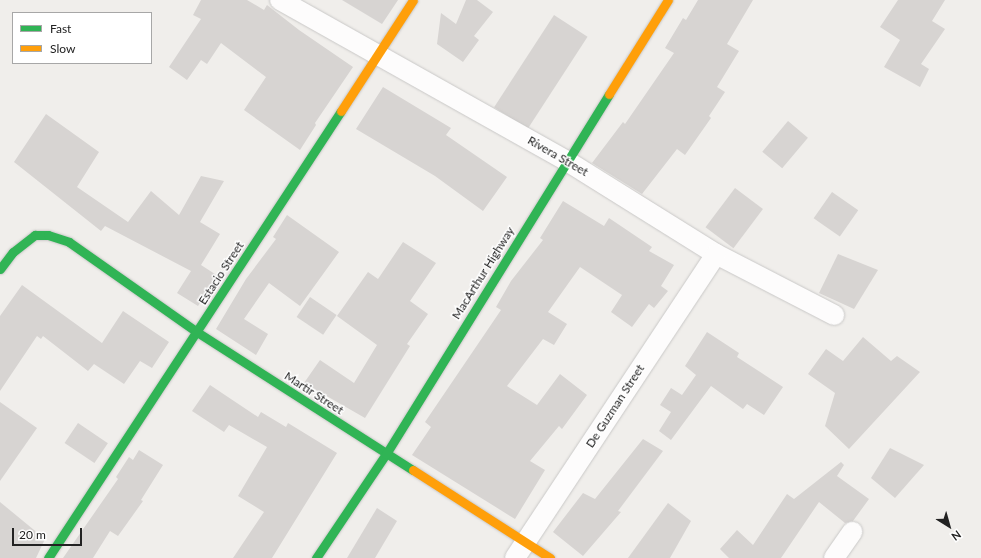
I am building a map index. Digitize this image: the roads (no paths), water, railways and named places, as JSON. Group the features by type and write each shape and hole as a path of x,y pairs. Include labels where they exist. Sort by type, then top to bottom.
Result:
{"main road":[{"name":"Estacio Street","path":"48,558 413,0"},
{"name":"MacArthur Highway","path":"316,558 386,454 668,0"},
{"name":"Martir Street","path":"0,269 13,252 35,235 48,235 69,242 197,332 386,454 520,550 550,558"}],"street":[{"name":"Rivera Street","path":"280,0 376,56 567,161 716,254 834,315"},
{"name":"De Guzman Street","path":"520,550 716,254"},
{"path":"834,558 852,532"}]}
